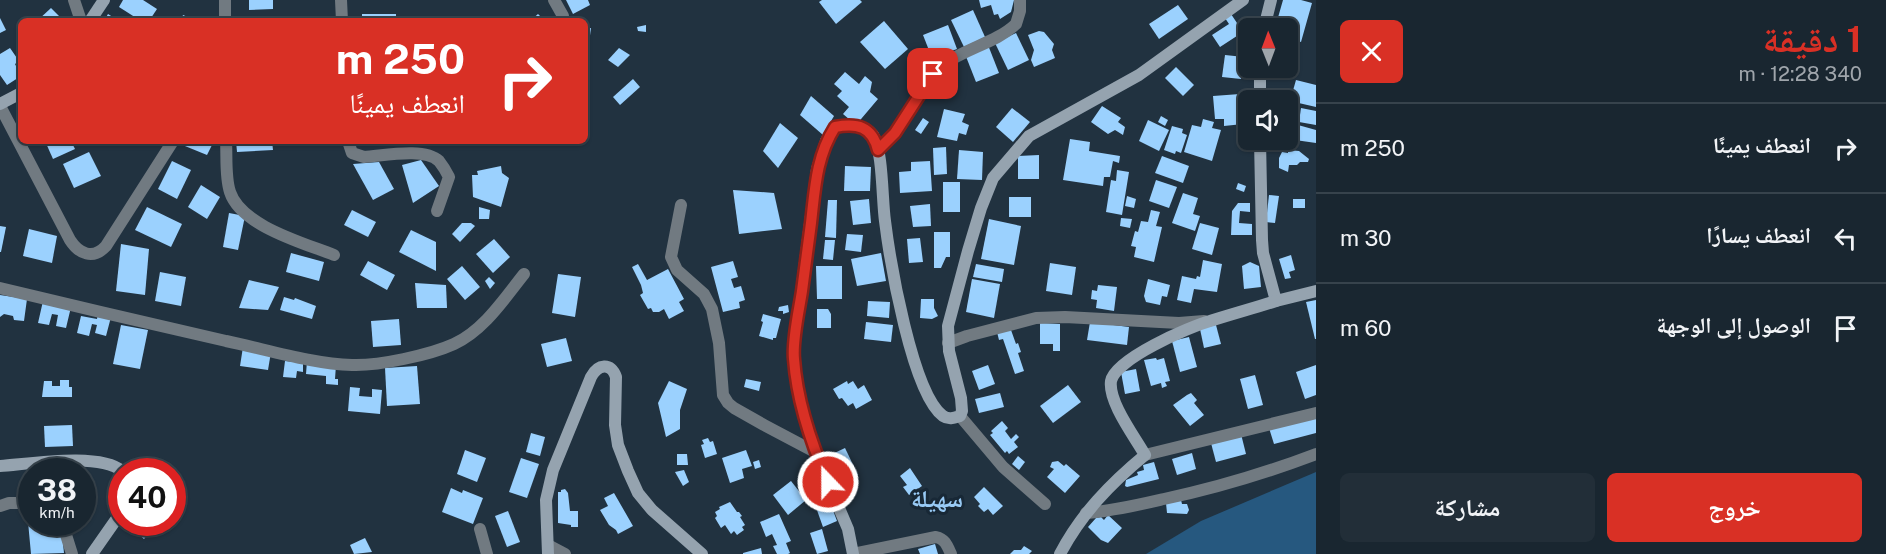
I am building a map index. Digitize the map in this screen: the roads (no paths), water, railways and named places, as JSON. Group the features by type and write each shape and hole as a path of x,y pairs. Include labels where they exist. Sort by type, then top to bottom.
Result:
{"street":[{"path":"74,0 80,18"},
{"path":"92,18 104,0"},
{"path":"225,0 225,18"},
{"path":"341,0 342,18"},
{"path":"554,0 563,16"},
{"path":"878,150 895,133 933,74 958,55 990,40 1016,24 1020,11 1020,0"},
{"path":"960,416 962,398 948,343 948,326 981,208 993,178 1029,136 1138,75 1243,0"},
{"path":"1266,18 1271,0"},
{"path":"18,95 0,105 18,140"},
{"path":"951,554 942,538 936,537 853,554 848,529 815,452 798,390 793,355 817,169 826,141 835,127 848,125 869,131 874,136 878,150 885,222 910,348 930,399 937,410 949,419 960,416"},
{"path":"20,144 70,240 79,250 96,254 106,246 171,144"},
{"path":"226,144 229,191 240,208 265,227 334,255"},
{"path":"349,144 352,153 364,157 419,153 437,160 449,177 437,211"},
{"path":"1260,150 1263,254 1276,301"},
{"path":"681,205 671,257 677,270 704,294 712,309 719,343 723,395 728,403 741,412 815,452"},
{"path":"0,288 287,354 353,365 379,363 430,353 455,344 486,321 524,274"},
{"path":"1145,455 1115,402 1111,380 1118,369 1152,346 1210,321 1316,291"},
{"path":"948,343 1036,318 1179,323 1210,321"},
{"path":"565,554 548,549 546,501 553,470 591,377 602,366 611,368 616,377 615,425 618,445 638,493 652,510 702,554"},
{"path":"1060,554 1077,524 1106,489 1145,455 1316,413"},
{"path":"960,416 1003,467 1045,504"},
{"path":"1086,513 1108,512 1205,490 1316,454"},
{"path":"0,466 63,461 108,463"},
{"path":"0,506 18,503"},
{"path":"480,529 488,554"},
{"path":"92,554 108,531"},
{"path":"66,536 72,554"}],"district":[{"name":"سهيلة","path":"937,498"}]}
